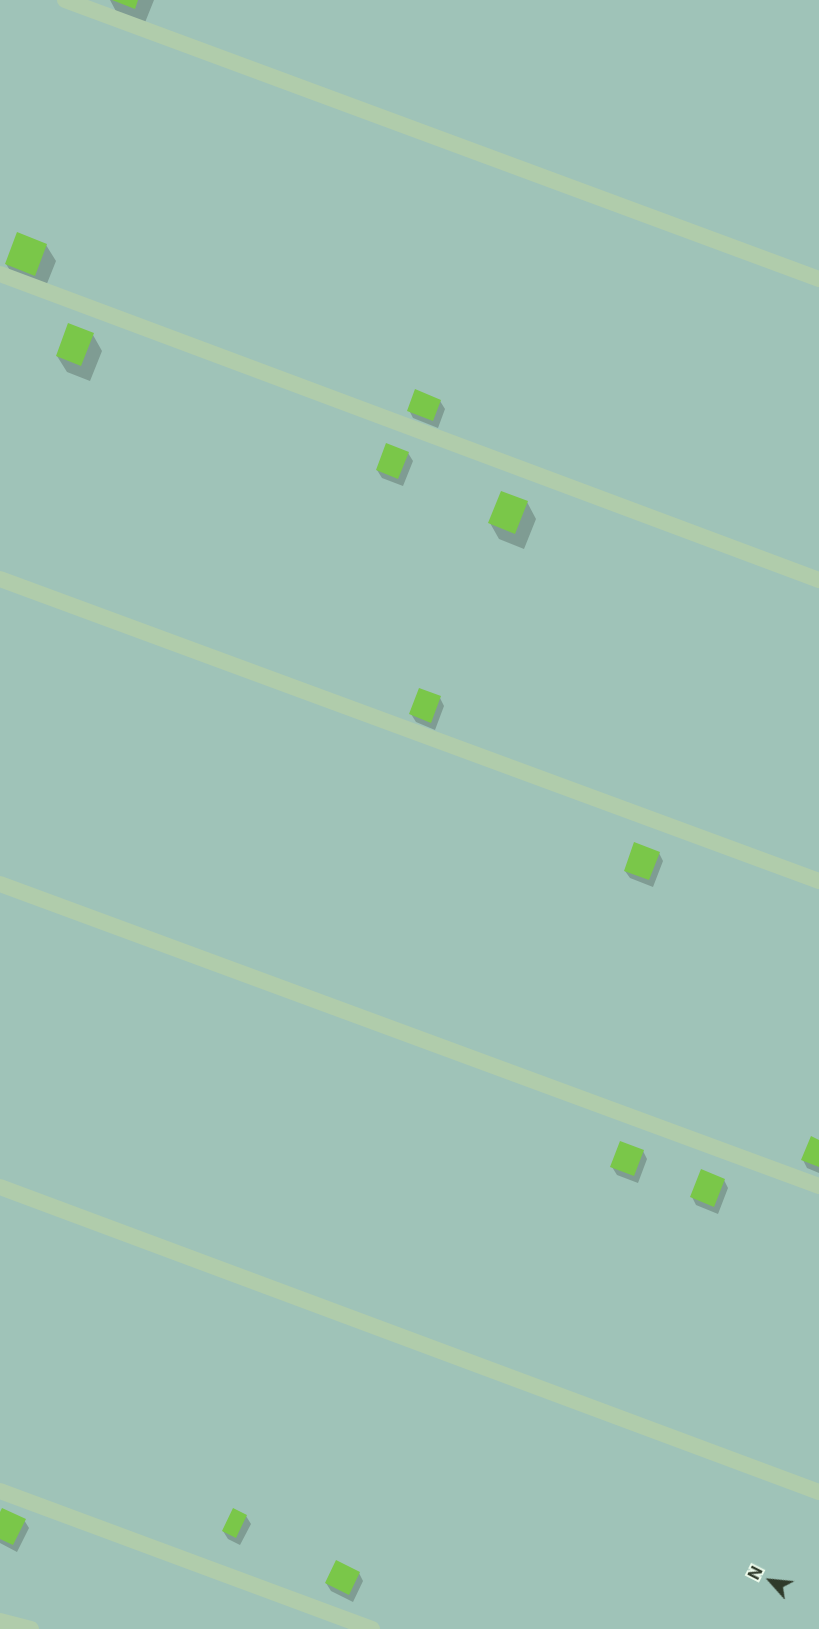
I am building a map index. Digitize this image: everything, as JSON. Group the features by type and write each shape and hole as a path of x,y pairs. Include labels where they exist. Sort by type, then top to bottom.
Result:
{"lane":[{"path":"65,0 819,279"},
{"path":"0,274 819,580"},
{"path":"0,579 819,881"},
{"path":"0,884 819,1186"},
{"path":"0,1187 819,1492"},
{"path":"0,1491 372,1629"},
{"path":"0,1621 31,1629"}],"shaded area":[{"path":"0,0 819,0 819,1629 0,1629"}],"building":[{"path":"112,0 138,0 135,9"},
{"path":"17,232 47,244 35,276 5,264"},
{"path":"68,323 94,333 81,366 56,356"},
{"path":"415,389 441,400 433,421 407,411"},
{"path":"386,443 409,452 398,479 376,470"},
{"path":"501,491 528,501 515,534 488,523"},
{"path":"419,688 441,696 431,723 409,714"},
{"path":"634,842 660,852 649,880 624,871"},
{"path":"811,1136 819,1140 819,1167 801,1160"},
{"path":"620,1141 644,1150 634,1176 610,1167"},
{"path":"701,1169 725,1179 714,1207 690,1197"},
{"path":"2,1508 26,1519 13,1545 0,1539"},
{"path":"233,1508 247,1515 236,1538 222,1531"},
{"path":"336,1560 360,1572 349,1595 325,1583"}]}
